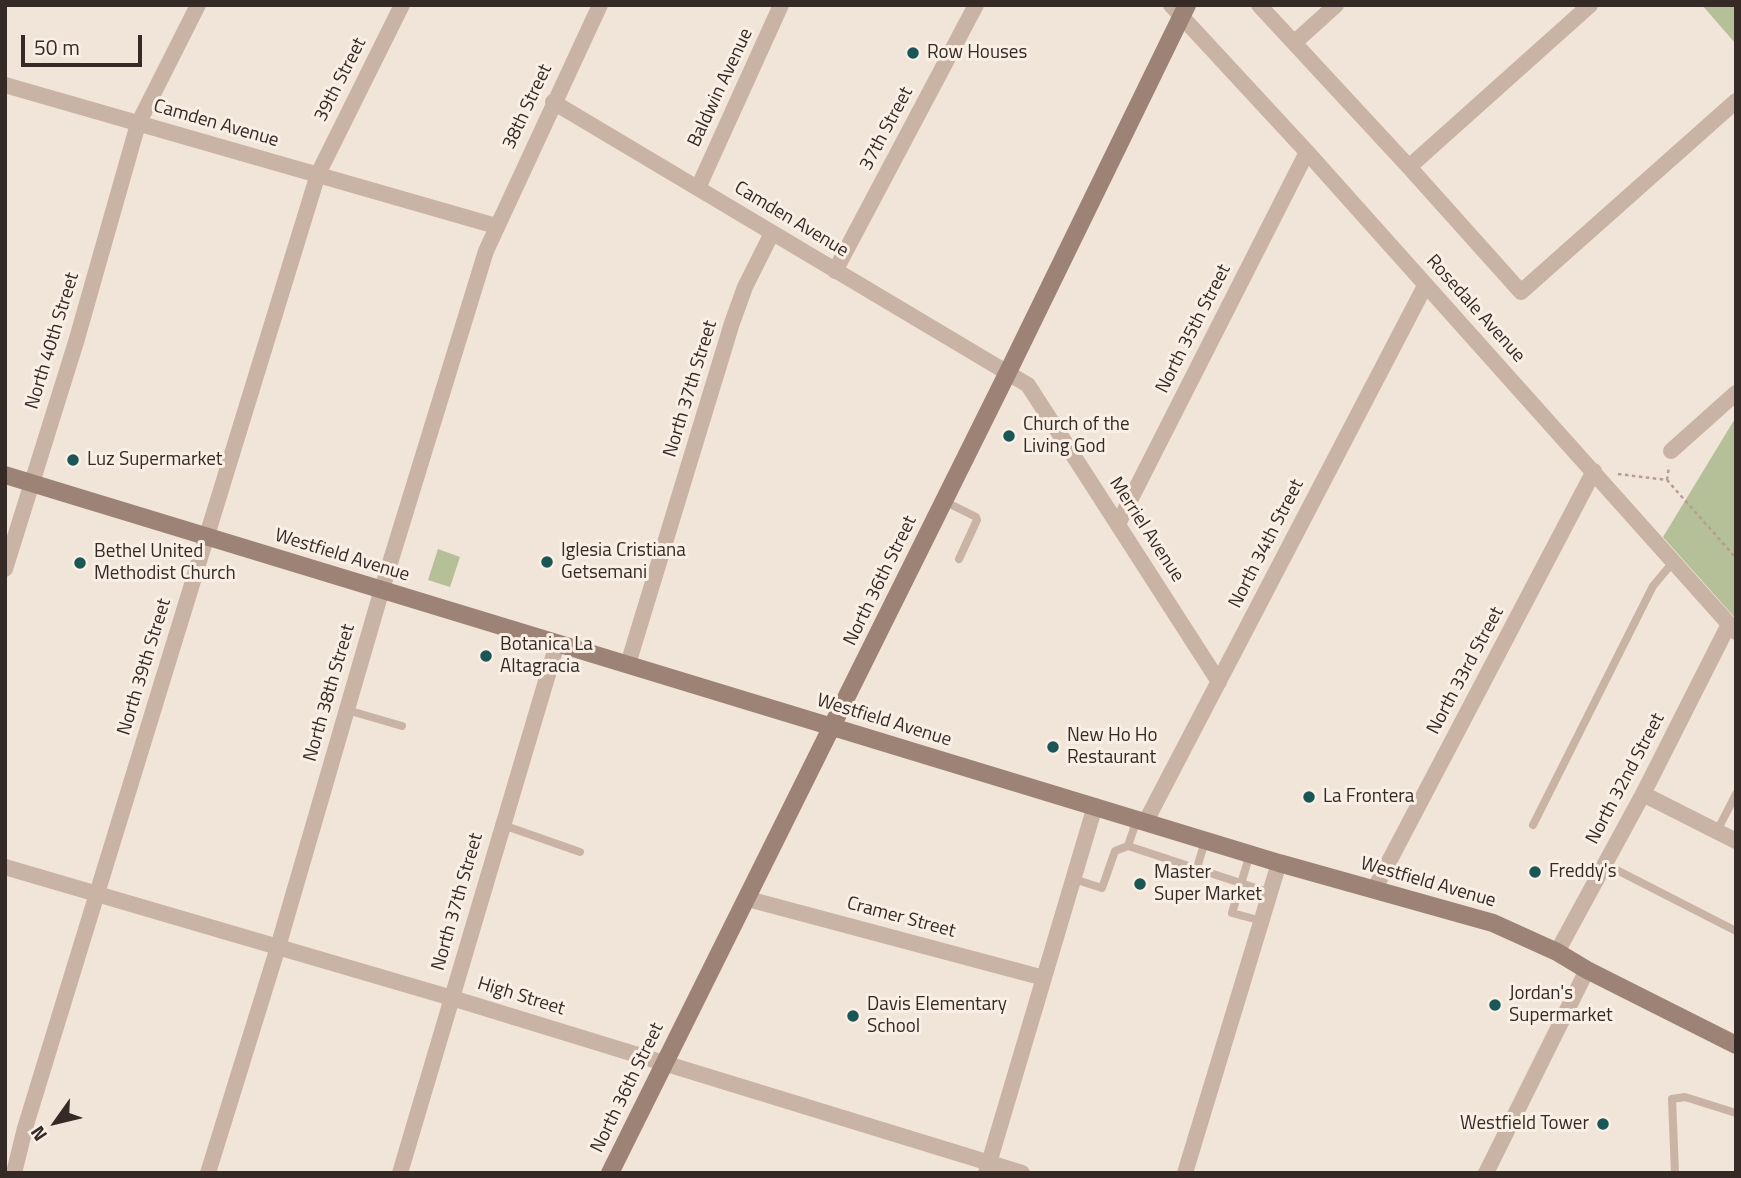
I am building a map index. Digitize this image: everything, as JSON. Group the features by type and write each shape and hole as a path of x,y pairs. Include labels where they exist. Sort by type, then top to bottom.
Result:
{"street":[{"name":"North 40th Street","path":"5,569 76,342 138,124 198,5"},
{"name":"39th Street","path":"318,174 402,5"},
{"name":"38th Street","path":"496,226 600,5"},
{"name":"Baldwin Avenue","path":"698,188 781,5"},
{"name":"37th Street","path":"835,271 976,5"},
{"path":"1259,5 1521,292 1736,102"},
{"path":"1295,42 1336,5"},
{"path":"1409,167 1590,5"},
{"name":"Rosedale Avenue","path":"1180,9 1732,628"},
{"name":"North 36th Street","path":"610,1173 1008,372 1180,9"},
{"name":"Camden Avenue","path":"5,85 496,226"},
{"name":"Camden Avenue","path":"554,102 1008,372"},
{"name":"North 35th Street","path":"1118,524 1307,152"},
{"name":"North 39th Street","path":"14,1173 25,1128 318,174"},
{"name":"North 38th Street","path":"208,1173 278,947 382,589 496,226"},
{"name":"North 37th Street","path":"628,664 745,287 772,233"},
{"name":"North 34th Street","path":"1141,819 1219,682 1425,286"},
{"name":"Merriel Avenue","path":"1008,372 1028,385 1219,682"},
{"path":"1671,451 1736,393"},
{"name":"North 33rd Street","path":"1374,890 1594,471"},
{"name":"Westfield Avenue","path":"5,475 1279,863 1493,923 1557,952 1587,970 1736,1045"},
{"name":"North 32nd Street","path":"1557,952 1732,628"},
{"name":"North 37th Street","path":"400,1173 556,644"},
{"path":"1643,794 1736,841"},
{"path":"988,1167 1095,806"},
{"path":"1185,1173 1279,863"},
{"name":"High Street","path":"5,867 452,998 988,1167 1022,1173"},
{"name":"Cramer Street","path":"748,899 1044,978"},
{"path":"1486,1173 1587,970"}],"lane":[{"path":"944,501 978,520 959,559"},
{"path":"1533,824 1653,586 1674,561"},
{"path":"347,710 402,726"},
{"path":"1717,831 1736,794"},
{"path":"1128,846 1141,819"},
{"path":"503,825 579,852"},
{"path":"1197,869 1206,840"},
{"path":"1074,879 1102,888 1115,851 1128,846 1270,893"},
{"path":"1250,854 1232,913 1262,921"},
{"path":"1605,864 1736,930"},
{"path":"1675,1173 1672,1099 1685,1097 1736,1113"}],"path":[{"path":"1594,471 1667,480 1736,558"}],"green space":[{"path":"1702,5 1736,5 1736,44"},
{"path":"1736,417 1736,619 1663,537"},
{"path":"438,549 460,557 450,587 428,580"}],"place":[{"name":"Row Houses","path":"913,53"},
{"name":"Church of the Living God","path":"1009,436"},
{"name":"Luz Supermarket","path":"73,460"},
{"name":"Iglesia Cristiana Getsemani","path":"547,562"},
{"name":"Bethel United Methodist Church","path":"80,563"},
{"name":"Botanica La Altagracia","path":"486,656"},
{"name":"New Ho Ho Restaurant","path":"1053,747"},
{"name":"La Frontera","path":"1309,797"},
{"name":"Freddy's","path":"1535,872"},
{"name":"Master Super Market","path":"1140,884"},
{"name":"Jordan's Supermarket","path":"1495,1005"},
{"name":"Davis Elementary School","path":"853,1016"},
{"name":"Westfield Tower","path":"1603,1124"}]}
